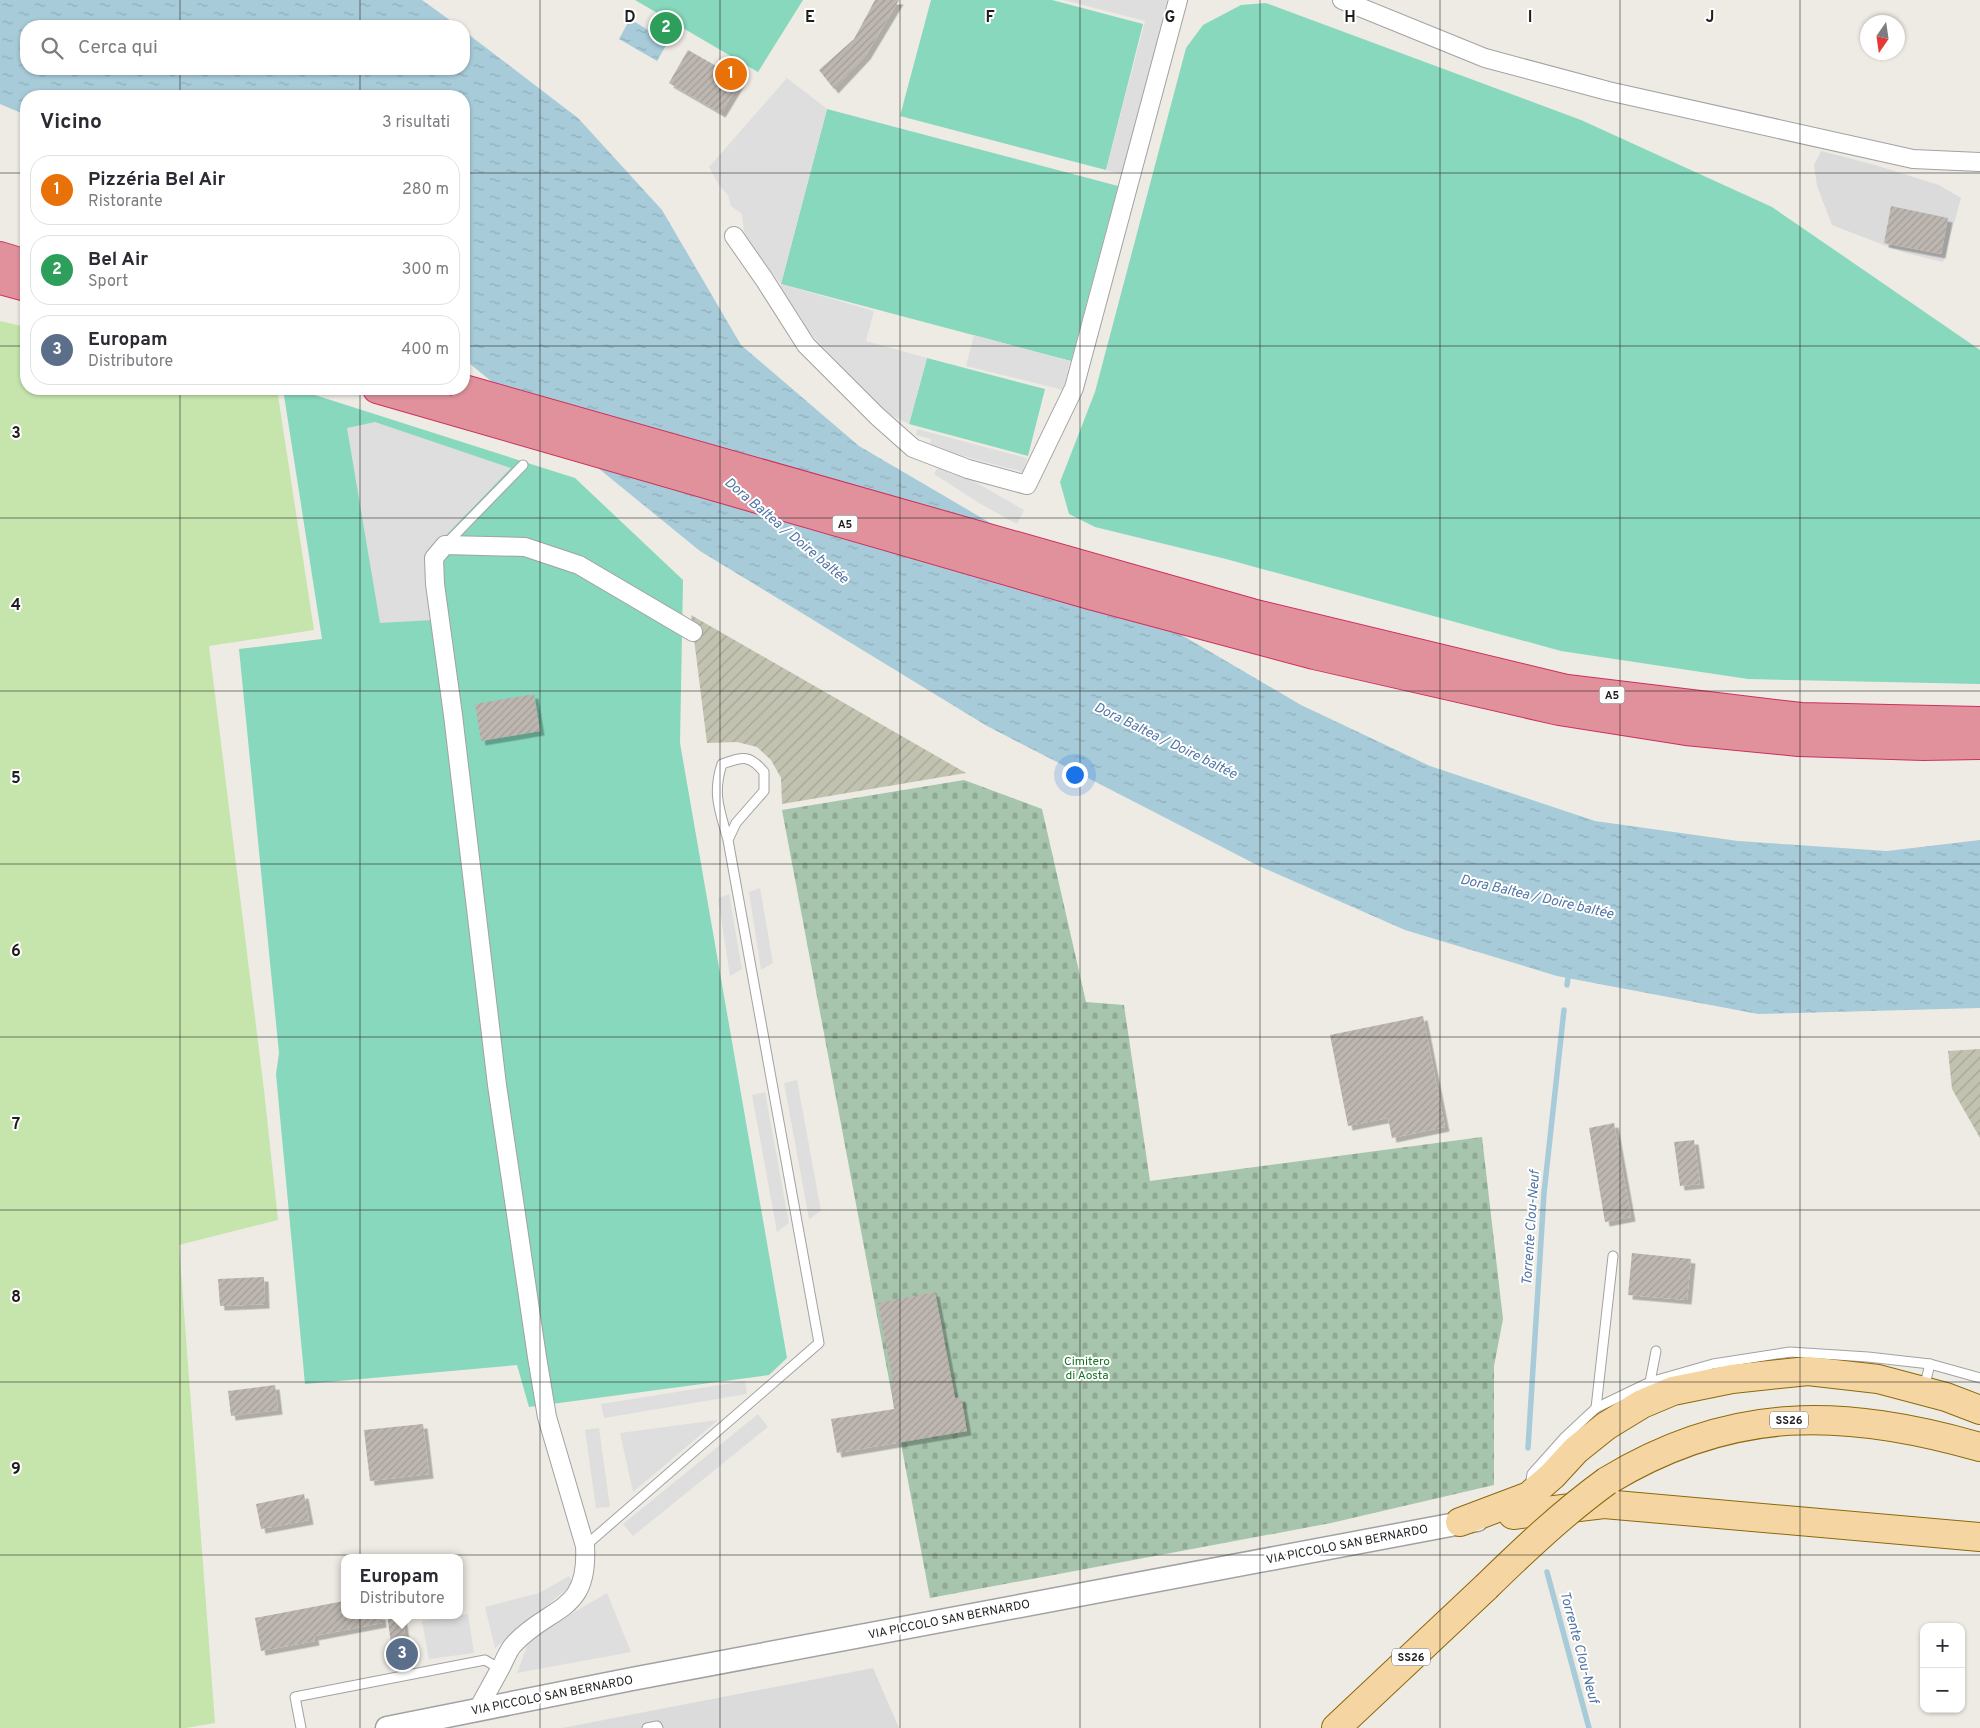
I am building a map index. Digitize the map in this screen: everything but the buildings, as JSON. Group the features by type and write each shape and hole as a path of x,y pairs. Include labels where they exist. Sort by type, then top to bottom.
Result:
{"highway":[{"path":"0,256 20,262"},
{"path":"0,280 20,285"},
{"name":"A5","path":"470,391 1252,613 1567,689 1801,717 1980,721"},
{"name":"A5","path":"398,395 1090,595 1314,655 1559,710 1686,731 1799,742 1923,746 1980,744"}],"main road":[{"path":"1523,1508 1576,1450 1606,1426 1642,1404 1673,1392 1732,1378 1808,1371 1878,1379 1923,1391 1980,1410"},
{"name":"SS26","path":"1336,1728 1544,1530 1607,1481 1644,1459 1710,1434 1775,1421 1814,1418 1878,1424 1933,1433 1980,1447"},
{"path":"1552,1476 1549,1490 1552,1499 1564,1509"},
{"path":"1460,1522 1523,1508 1564,1509 1604,1504 1980,1537"}],"street":[{"path":"734,236 806,345 877,416 913,448 968,469 1027,485 1074,388 1178,0"},
{"path":"1342,0 1485,58 1608,91 1913,159 1980,162"},
{"path":"477,1711 512,1645 570,1602 580,1587 586,1566 585,1546 547,1417 497,1085 453,715 435,584 434,558 445,545 525,547 579,565 693,632"},
{"name":"VIA PICCOLO SAN BERNARDO","path":"387,1728 652,1675 1460,1522"}],"lane":[{"path":"445,545 523,465"},
{"path":"585,1546 819,1343 728,840 718,807 716,782 722,764 741,758 754,761 764,772 764,792 736,823 728,840"},
{"path":"1596,1408 1613,1256"},
{"path":"1650,1382 1656,1351"},
{"path":"1523,1508 1532,1474 1564,1437 1596,1408 1650,1382 1713,1364 1790,1352 1868,1357 1930,1364 1980,1378"},
{"path":"1923,1391 1930,1364"},
{"path":"301,1728 295,1697 485,1660 500,1668"},
{"path":"647,1728 657,1726 658,1728"}],"shaded area":[{"path":"1064,0 1167,0 1124,175 1106,170 1145,21"},
{"path":"787,78 827,109 781,284 745,240 742,214 731,206 728,195 719,185 709,167"},
{"path":"1821,151 1939,185 1961,198 1943,262 1902,252 1832,225 1817,186 1814,165"},
{"path":"781,284 874,311 866,341 927,358 909,424 888,414 860,390 811,334 779,291"},
{"path":"974,335 1070,361 1063,390 966,366"},
{"path":"375,422 511,468 426,556 433,620 380,623 347,428"},
{"path":"917,429 1027,458 1023,472 930,447 931,439 916,435"},
{"path":"939,466 953,475 956,471 1024,510 1017,524 979,503 934,474"},
{"path":"691,615 966,773 782,804 781,778 771,760 757,747 737,742 707,743"},
{"path":"760,888 773,963 761,970 749,892"},
{"path":"729,894 742,969 730,976 718,898"},
{"path":"1980,1049 1980,1138 1952,1089 1948,1051"},
{"path":"797,1080 821,1211 809,1219 784,1083"},
{"path":"765,1092 789,1223 777,1232 752,1095"},
{"path":"745,1381 747,1394 604,1418 601,1404"},
{"path":"758,1414 768,1427 633,1536 623,1524"},
{"path":"718,1420 633,1492 620,1433"},
{"path":"599,1428 610,1507 596,1508 585,1430"},
{"path":"569,1576 573,1584 495,1648 485,1607 539,1593"},
{"path":"607,1593 631,1652 517,1673 530,1638"},
{"path":"468,1614 474,1653 429,1659 422,1621 463,1619 463,1615"},
{"path":"873,1668 899,1728 562,1728"}],"green space":[{"path":"635,0 803,0 758,72"},
{"path":"931,0 1052,0 1143,24 1106,170 900,116"},
{"path":"1266,3 1581,120 1772,207 1980,350 1980,684 1748,679 1561,651 1226,559 1095,527 1069,514 1060,482 1095,392 1186,48 1203,25 1241,5"},
{"path":"827,109 1118,186 1071,361 781,284"},
{"path":"0,321 20,326 20,395 278,395 314,630 209,646 264,1090 278,1220 179,1245 215,1723 186,1728 0,1728"},
{"path":"927,358 1045,389 1028,456 909,424"},
{"path":"284,395 315,395 575,478 683,580 680,743 787,1358 769,1375 529,1407 517,1365 305,1384 276,1074 279,1053 239,649 322,639"},
{"name":"Cimitero di Aosta","path":"964,780 1042,809 1086,1002 1124,1005 1150,1181 1482,1137 1503,1319 1494,1366 1494,1485 1331,1523 930,1598 782,810"}],"water":[{"name":"Dora Baltea / Doire baltée","path":"0,0 422,0 450,20 20,20 20,75 470,75 470,36 578,118 662,210 741,345 859,446 1301,705 1430,766 1595,821 1738,841 1887,851 1980,840 1980,1008 1758,1014 1557,976 1405,930 1259,866 987,726 700,551 470,364 470,90 20,90 20,112 0,104"},
{"path":"630,19 668,42 657,61 619,39"}],"waterway":[{"name":"Torrente Clou-Neuf","path":"1567,985 1568,978"},
{"name":"Torrente Clou-Neuf","path":"1528,1448 1544,1193 1564,1010"},
{"name":"Torrente Clou-Neuf","path":"1547,1572 1589,1728"}],"place":[{"name":"Bel Air","path":"666,28"},
{"name":"Pizzéria Bel Air","path":"731,74"},
{"name":"Europam","path":"402,1654"}]}
